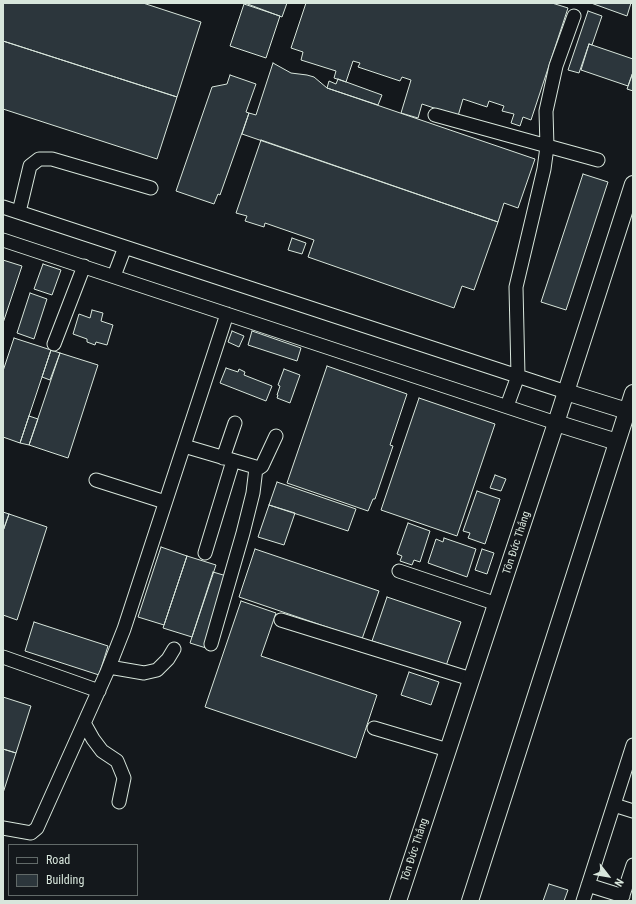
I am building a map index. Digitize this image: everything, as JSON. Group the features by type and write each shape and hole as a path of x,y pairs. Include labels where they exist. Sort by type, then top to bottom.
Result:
{"main road":[{"name":"Tôn Đức Thắng","path":"398,901 497,604 633,184"},
{"path":"566,392 627,411"},
{"path":"470,901 633,393"},
{"path":"556,423 617,442"}],"street":[{"path":"507,406 518,376 516,287 544,170 547,147 546,111 556,66 574,16"},
{"path":"435,115 598,160"},
{"path":"19,212 30,166 39,159 52,159 151,188"},
{"path":"3,207 566,392"},
{"path":"3,240 556,423"},
{"path":"114,276 125,247"},
{"path":"54,344 84,266"},
{"path":"3,828 31,832 37,828 99,691 124,629 227,314"},
{"path":"205,553 228,460 235,423"},
{"path":"184,446 256,468 262,466 276,436"},
{"path":"211,644 243,533 253,492 256,468"},
{"path":"96,480 165,502"},
{"path":"400,571 497,604"},
{"path":"281,620 471,679"},
{"path":"109,667 144,673 157,670 168,659 174,649"},
{"path":"3,658 99,691"},
{"path":"84,723 102,751 117,761 124,778 119,802"},
{"path":"374,728 448,750"},
{"path":"583,901 614,805 630,766 633,745"},
{"path":"614,805 633,811"},
{"path":"588,885 622,899 633,865"}],"building":[{"path":"3,3 143,3 201,22 177,97 3,41"},
{"path":"245,3 287,3 282,17"},
{"path":"306,3 552,3 568,8 531,120 523,117 520,126 511,123 514,114 502,111 504,106 489,101 487,107 463,99 458,116 422,104 418,118 401,113 411,80 402,77 400,81 358,67 360,63 353,61 346,82 334,78 336,71 301,60 303,52 291,48"},
{"path":"591,3 631,3 627,16"},
{"path":"244,4 280,16 266,58 230,46"},
{"path":"588,11 602,16 592,45 589,44 579,73 568,70"},
{"path":"3,41 177,97 157,159 3,109"},
{"path":"589,44 633,59 633,72 628,86 581,70"},
{"path":"273,63 291,73 314,77 327,88 535,159 518,208 504,203 498,222 242,134 249,113 256,115"},
{"path":"230,75 256,84 246,112 249,113 220,195 218,194 214,204 176,191 212,87 227,84"},
{"path":"632,75 633,76 633,91 627,89"},
{"path":"338,79 382,95 378,105 327,88 329,81 336,84"},
{"path":"261,140 498,222 474,290 462,286 454,308 308,257 314,240 265,223 264,227 245,221 247,216 236,213"},
{"path":"583,174 608,182 566,310 541,302"},
{"path":"292,238 306,243 302,254 288,250"},
{"path":"3,260 22,266 3,323"},
{"path":"43,264 61,270 52,295 34,289"},
{"path":"30,293 47,299 34,339 17,333"},
{"path":"92,310 103,313 101,321 113,325 107,345 96,342 95,345 87,342 87,339 73,334 79,314 90,318"},
{"path":"232,331 244,336 239,347 228,342"},
{"path":"252,331 301,348 297,361 248,345"},
{"path":"14,338 51,350 20,443 3,437 3,371"},
{"path":"51,350 60,353 50,380 42,377"},
{"path":"60,353 98,365 68,458 29,445"},
{"path":"327,366 407,394 390,445 393,446 375,499 373,499 368,511 287,483"},
{"path":"226,368 238,372 239,369 245,372 244,375 272,386 266,401 220,383"},
{"path":"284,369 300,375 290,403 277,398 280,386 278,385"},
{"path":"419,398 495,424 457,536 381,510"},
{"path":"29,416 38,419 29,445 20,443"},
{"path":"495,475 506,479 501,491 490,488"},
{"path":"277,482 356,509 348,531 269,505"},
{"path":"477,491 500,499 485,544 468,538 470,533 463,531"},
{"path":"269,505 295,513 284,545 258,537"},
{"path":"3,512 9,514 3,531"},
{"path":"9,514 47,527 17,620 3,615 3,531"},
{"path":"408,523 430,531 420,562 414,560 412,565 400,561 402,556 397,554"},
{"path":"444,538 476,549 467,577 428,563 436,539 443,542"},
{"path":"161,547 187,556 164,625 138,617"},
{"path":"255,549 379,591 362,639 239,597"},
{"path":"482,549 494,553 487,574 475,570"},
{"path":"187,556 216,565 192,637 163,628"},
{"path":"213,572 230,577 206,648 190,643"},
{"path":"387,597 461,622 446,666 372,641"},
{"path":"241,601 276,613 261,656 377,695 356,758 205,707"},
{"path":"34,622 108,646 99,675 25,651"},
{"path":"409,672 439,682 431,705 401,695"},
{"path":"3,697 31,706 16,753 3,749"},
{"path":"3,749 16,753 3,793"},
{"path":"549,884 568,890 564,901 543,901"}]}
